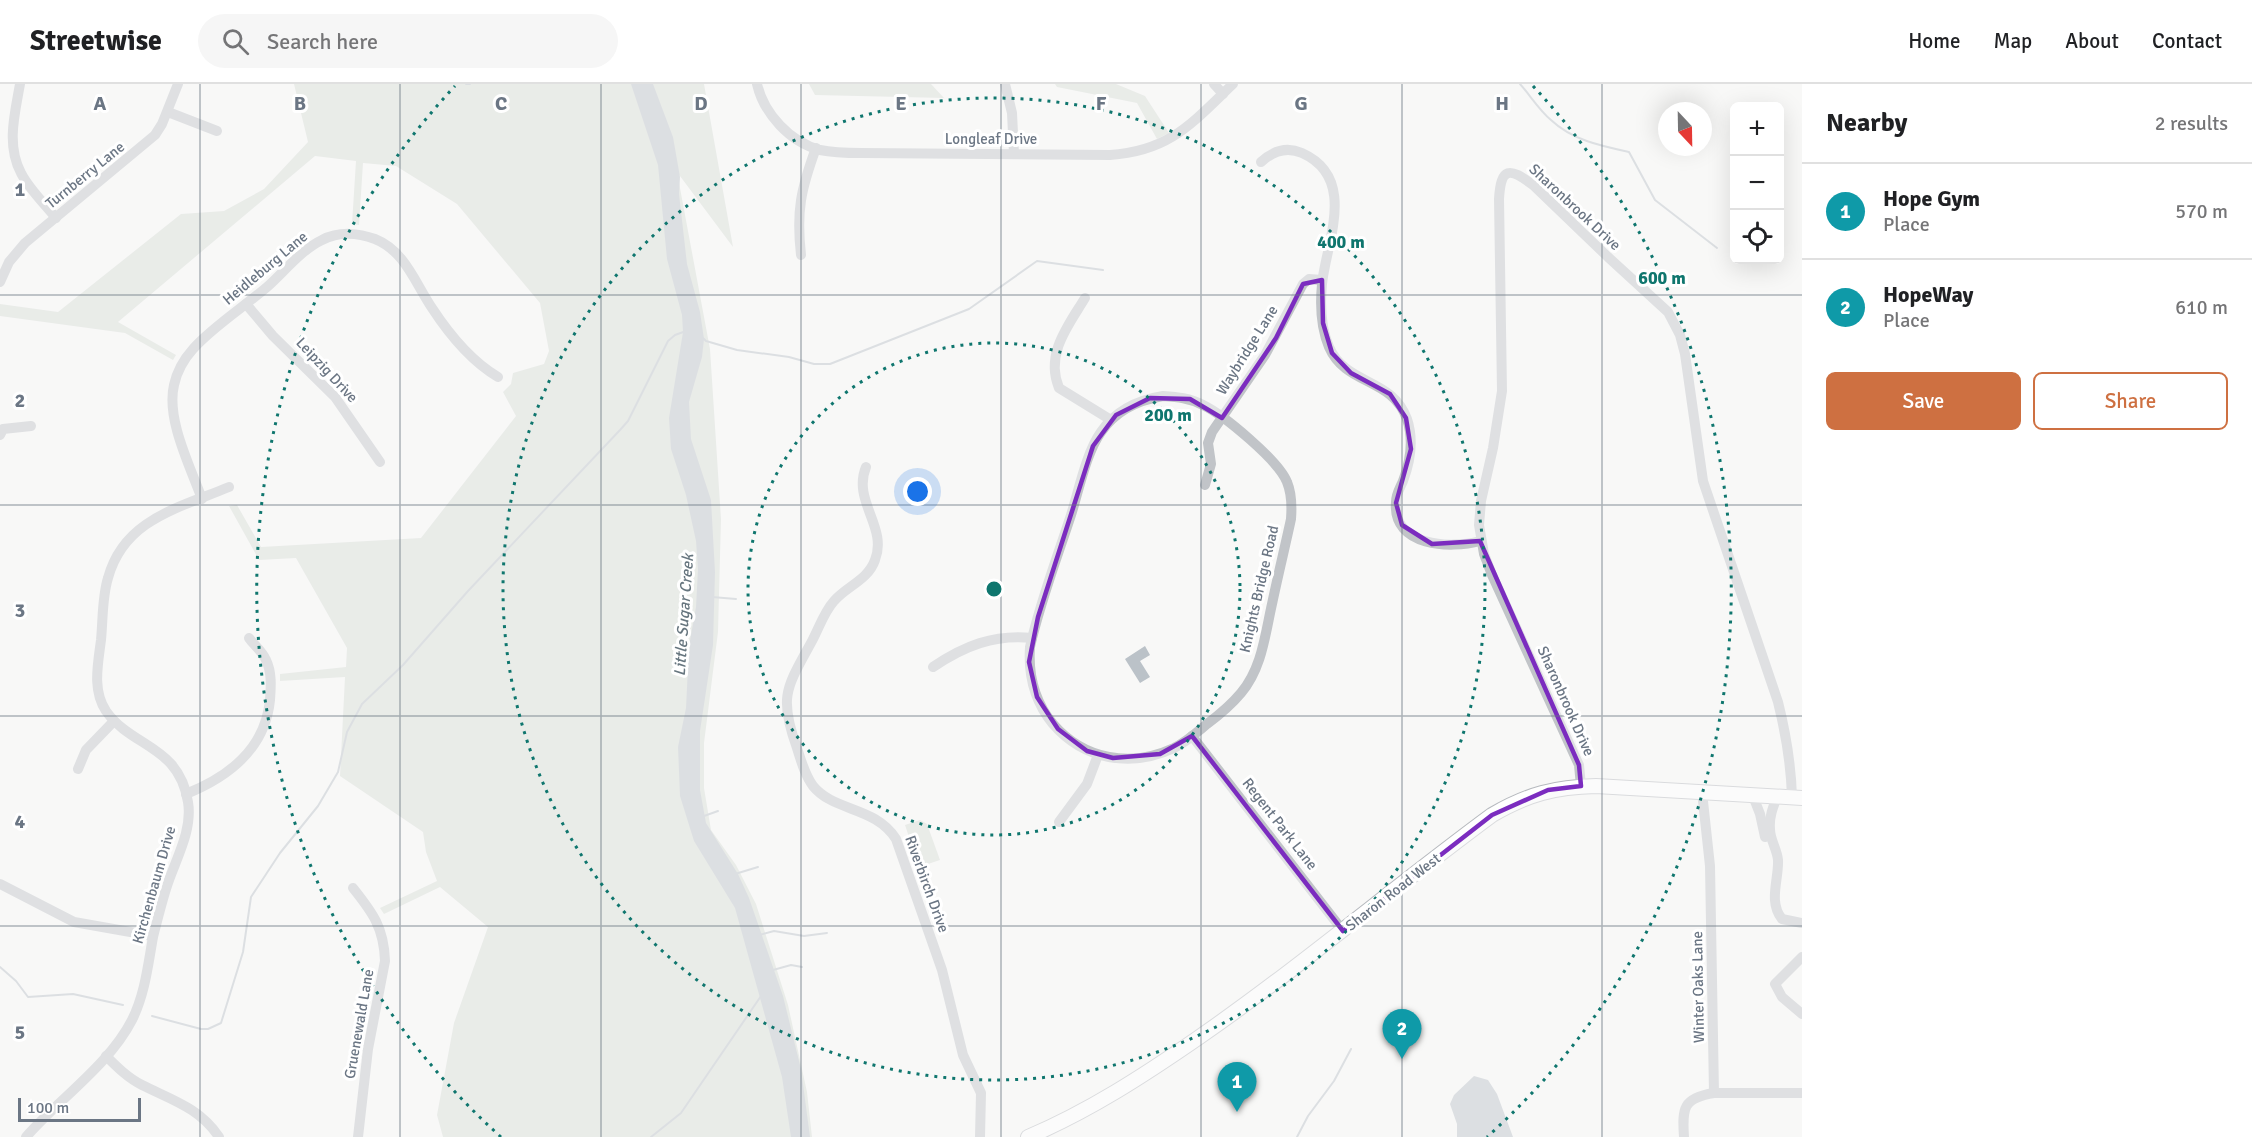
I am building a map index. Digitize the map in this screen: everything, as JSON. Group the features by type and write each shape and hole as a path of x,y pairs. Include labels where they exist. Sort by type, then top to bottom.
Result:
{"main road":[{"name":"Sharon Road West","path":"1028,1137 1086,1110 1130,1085 1250,1002 1492,815 1520,800 1548,790 1581,786 1790,798"}],"street":[{"path":"20,84 12,131 14,157 25,180 56,218"},
{"name":"Turnberry Lane","path":"0,282 14,255 151,139 159,130 168,112 178,84"},
{"name":"Longleaf Drive","path":"757,84 765,104 780,125 797,139 816,148 837,153 1110,155 1144,150 1172,138 1233,84"},
{"path":"1005,84 1012,113 1014,154"},
{"path":"1214,84 1223,94"},
{"path":"168,112 217,131"},
{"path":"801,255 798,222 801,195 816,148"},
{"path":"1261,162 1272,153 1290,149 1311,158 1329,179 1335,202 1335,228 1322,280 1323,323 1332,353 1352,373 1390,394 1398,401 1406,417 1410,430 1411,454 1396,502 1402,525 1412,535 1432,544 1456,546 1480,541"},
{"name":"Sharonbrook Drive","path":"1581,786 1579,765 1492,575 1480,541 1479,509 1493,448 1502,391 1500,181 1505,175 1516,173 1533,185 1668,312 1680,334 1688,371 1703,481 1778,702 1788,747 1790,798"},
{"name":"Heidleburg Lane","path":"202,499 172,406 174,387 181,367 192,350 321,240 340,234 352,234 373,238 386,244 402,257 419,289 443,323 480,366 498,377"},
{"name":"Waybridge Lane","path":"1205,484 1211,464 1208,443 1212,432 1276,338 1303,284 1309,279 1322,280"},
{"path":"1085,298 1055,351 1055,379 1059,388 1111,420"},
{"name":"Leipzig Drive","path":"246,304 273,336 335,397 380,462"},
{"name":"Knights Bridge Road","path":"1163,396 1190,399 1208,407 1222,418 1263,451 1281,470 1290,494 1291,512 1257,666 1241,693 1230,705 1174,748 1145,758 1113,758 1087,751 1070,740 1044,711 1030,676 1029,662 1032,638 1093,446 1102,430 1127,407 1140,401 1163,396"},
{"path":"1,428 31,426"},
{"name":"Riverbirch Drive","path":"866,467 862,476 861,489 878,537 875,562 860,580 840,594 827,610 793,677 786,704 787,720 805,771 814,787 828,798 886,825 896,839 942,970 963,1055 981,1094 980,1137"},
{"name":"Kirchenbaum Drive","path":"26,1137 106,1056 122,1036 138,1007 145,983 153,936 186,830 188,802 182,783 169,760 114,721 102,701 97,677 106,585 120,549 140,527 152,519 229,487"},
{"path":"933,667 961,649 982,642 1005,637 1032,638"},
{"path":"186,794 221,778 234,769 252,748 263,728 270,705 270,674 266,659 249,638"},
{"path":"78,769 86,750 114,721"},
{"name":"Regent Park Lane","path":"1192,736 1343,931"},
{"path":"1059,822 1084,788 1098,755"},
{"name":"Winter Oaks Lane","path":"1702,792 1710,866 1714,1094"},
{"path":"1753,796 1770,844 1778,856 1774,899 1778,914 1788,921 1802,923"},
{"path":"1766,828 1772,809 1790,798"},
{"path":"0,884 74,922 153,936"},
{"name":"Gruenewald Lane","path":"353,888 379,925 385,961 368,1049 358,1137"},
{"path":"1802,957 1775,984 1782,997 1802,1014"},
{"path":"106,1056 136,1081 195,1111 219,1137"},
{"path":"1684,1137 1685,1107 1699,1096 1802,1093"}],"highlighted area":[{"path":"1322,280 1323,323 1332,353 1351,373 1390,394 1406,418 1411,449 1396,503 1402,525 1432,544 1480,541 1579,765 1581,786 1548,790 1492,815 1343,931 1192,736 1160,754 1113,758 1087,751 1058,729 1037,697 1029,662 1038,617 1093,446 1116,415 1150,398 1190,399 1222,418 1276,338 1303,284"}],"shaded area":[{"path":"294,84 704,84 733,247 677,172 710,349 721,519 718,632 704,743 704,788 711,830 736,865 756,904 788,1005 807,1092 812,1137 443,1137 437,1115 454,1023 488,927 440,887 384,914 380,908 437,881 426,852 423,832 340,776 345,677 280,681 280,674 346,667 347,648 296,558 259,560 229,506 237,505 261,547 421,538 516,416 503,392 511,384 513,373 544,364 549,351 540,303 457,204 396,166 363,163 359,225 352,224 356,161 315,156 118,322 176,355 173,360 125,333 0,316 0,304 58,312 181,214 224,211 264,189 308,142"},
{"path":"631,84 653,84 673,137 680,177 679,194 687,264 700,312 704,339 702,357 689,402 691,439 711,500 715,572 713,645 700,731 700,790 706,823 738,874 749,898 783,996 801,1069 810,1137 791,1137 782,1077 735,908 694,841 680,796 678,747 686,708 689,646 696,607 698,569 696,541 686,495 671,449 669,418 683,332 682,315 667,259 658,165"},
{"path":"809,84 931,84 944,98 815,95"},
{"path":"1055,84 1116,84 1145,96 1169,133 1157,139 1137,103 1057,87"},
{"path":"1145,646 1150,655 1140,661 1150,677 1140,683 1125,659"},
{"path":"920,820 927,824 940,860 919,867 905,825"},
{"path":"1474,1076 1488,1080 1497,1094 1513,1137 1457,1137 1457,1124 1450,1104 1454,1095"}],"waterway":[{"path":"1520,84 1547,116 1568,133 1598,145 1629,152 1655,200 1717,248"},
{"path":"703,338 706,341 737,350 789,357 814,364 830,364 969,309 1037,261 1103,270"},
{"path":"152,1016 201,1029 208,1029 221,1023 243,952 251,897 280,853 318,806 338,772 347,732 362,704 403,665 468,591 628,421 668,341 675,335 686,331"},
{"path":"712,597 736,599"},
{"path":"704,816 718,811"},
{"path":"735,874 758,867"},
{"path":"759,935 774,931 804,936 827,933"},
{"path":"773,970 791,965 802,967"},
{"path":"0,967 16,981 28,997 73,994 123,1005"},
{"path":"651,1137 681,1113 761,996"},
{"path":"1297,1137 1308,1116 1334,1081 1351,1049"}],"place":[{"name":"HopeWay","path":"1402,1059"},
{"name":"Hope Gym","path":"1237,1112"}],"water label":[{"name":"Little Sugar Creek","path":"683,615"}]}
